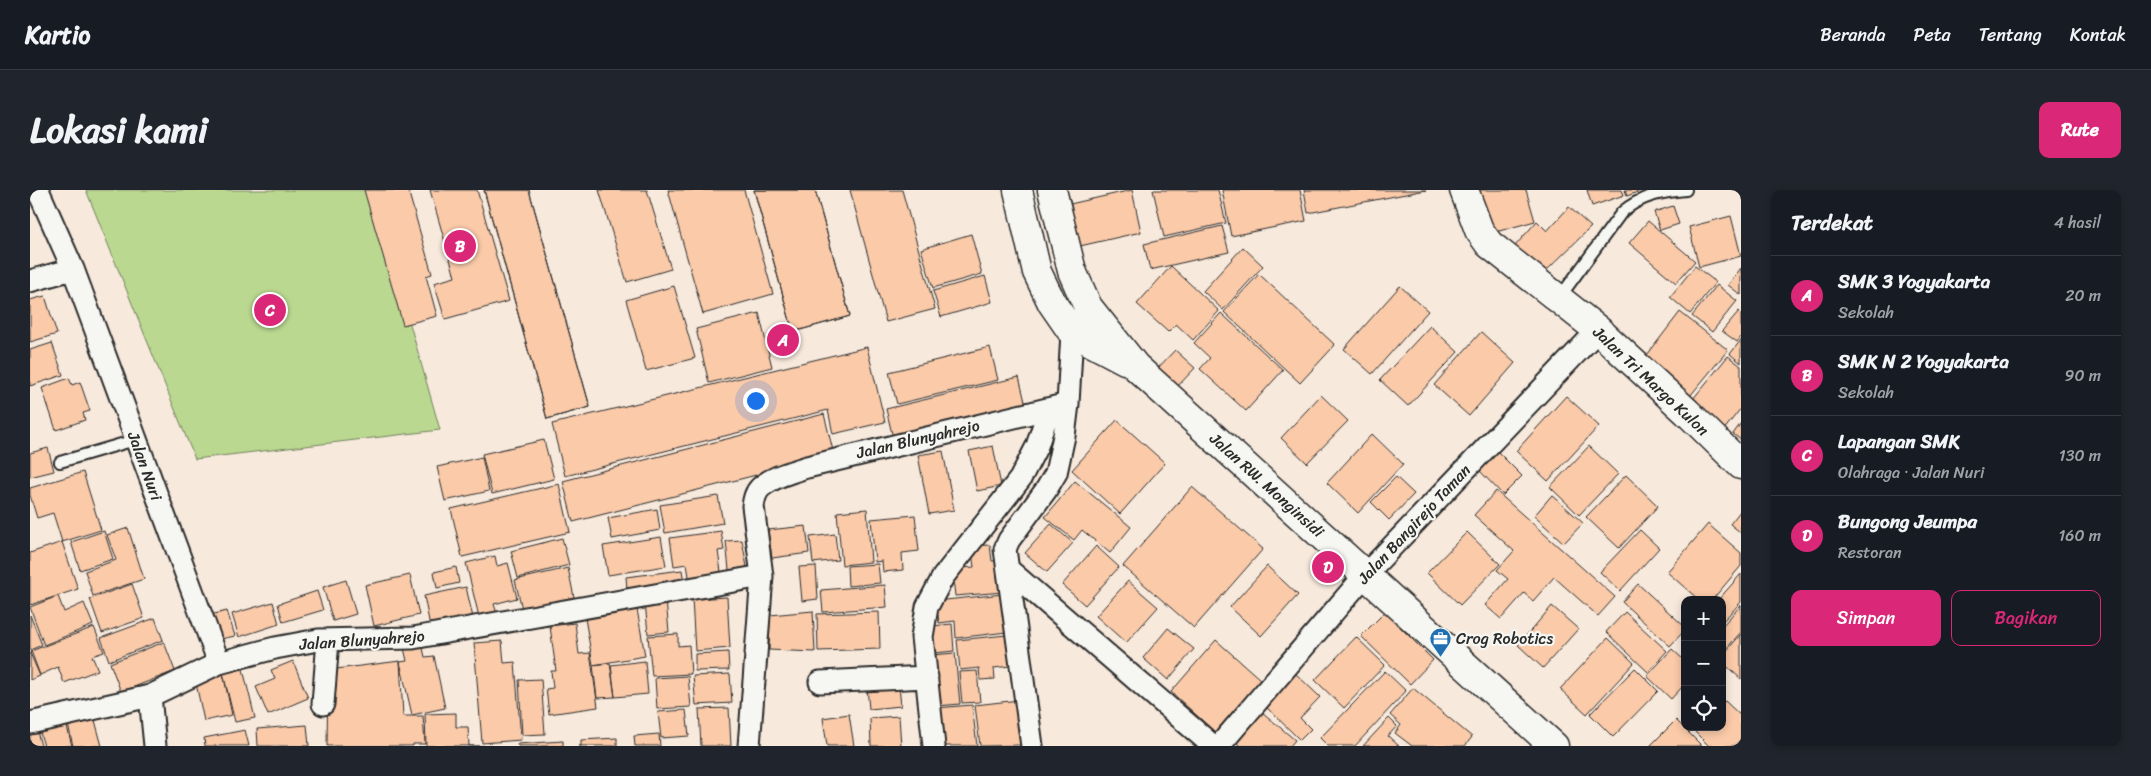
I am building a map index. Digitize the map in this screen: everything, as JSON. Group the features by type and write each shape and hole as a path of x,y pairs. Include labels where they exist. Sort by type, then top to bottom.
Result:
{"main road":[{"name":"Jalan RW. Monginsidi","path":"1018,190 1037,272 1052,303 1072,332 1135,366"},
{"name":"Jalan RW. Monginsidi","path":"1052,190 1072,271 1088,307 1135,366 1554,746"},
{"name":"Jalan Tri Margo Kulon","path":"1464,190 1479,230 1489,244 1598,330 1741,465"}],"street":[{"name":"Jalan Nuri","path":"38,190 73,269 219,663"},
{"path":"30,281 73,269"},
{"path":"934,746 922,637 927,607 943,577 1020,479 1059,407 1072,332 1088,307"},
{"name":"Jalan Bangirejo Taman","path":"1219,746 1366,574 1598,330"},
{"path":"1032,746 1010,571 1006,555 1007,544 1056,473 1064,436 1059,407"},
{"name":"Jalan Blunyahrejo","path":"749,746 762,576 753,506 759,488 807,467 832,460 1059,407"},
{"path":"1010,571 1213,746"},
{"name":"Jalan Blunyahrejo","path":"30,723 150,696 219,663 275,648 318,640 413,638 762,576"},
{"path":"323,704 328,640"},
{"path":"820,682 927,677"},
{"path":"150,696 155,746"}],"lane":[{"path":"1559,298 1622,212 1634,202 1649,195 1686,190"},
{"path":"60,462 135,440"}],"green space":[{"path":"86,190 372,190 440,430 195,459"}],"building":[{"path":"364,190 408,190 432,274 426,276 437,316 403,325"},
{"path":"430,190 477,190 509,301 445,319 434,283 455,277"},
{"path":"484,190 529,190 590,407 547,419"},
{"path":"484,190 529,190 590,407 547,419"},
{"path":"599,190 647,190 671,269 627,282"},
{"path":"668,190 744,190 773,294 703,314"},
{"path":"754,190 815,190 850,316 793,332"},
{"path":"754,190 815,190 850,316 793,332"},
{"path":"850,190 902,190 935,309 886,322"},
{"path":"1132,190 1141,232 1080,246 1070,204"},
{"path":"1153,190 1218,190 1226,223 1164,237"},
{"path":"1222,190 1300,190 1306,221 1231,236"},
{"path":"1304,190 1426,190 1308,213"},
{"path":"1473,190 1526,190 1535,221 1485,235"},
{"path":"1587,190 1622,190 1624,195 1592,206"},
{"path":"1625,190 1643,190 1627,196"},
{"path":"1673,206 1679,224 1660,230 1654,212"},
{"path":"1569,207 1591,227 1544,273 1515,246 1537,221 1547,231"},
{"path":"1731,216 1741,256 1699,267 1689,227"},
{"path":"1648,221 1695,261 1676,283 1629,243"},
{"path":"1222,226 1229,252 1150,270 1144,244"},
{"path":"971,234 982,274 933,288 921,249"},
{"path":"1243,247 1263,266 1223,310 1203,291"},
{"path":"1171,266 1219,311 1193,340 1176,324 1168,332 1137,304"},
{"path":"1695,266 1716,282 1690,314 1670,297"},
{"path":"1741,268 1741,295 1728,285"},
{"path":"1259,274 1335,345 1300,383 1224,312"},
{"path":"985,276 992,302 941,317 933,291"},
{"path":"1717,285 1737,301 1712,332 1692,316"},
{"path":"674,286 695,358 646,371 626,300"},
{"path":"1400,286 1428,311 1372,374 1344,349"},
{"path":"45,296 57,334 30,342 30,300"},
{"path":"1739,311 1741,313 1741,337 1737,342 1722,331"},
{"path":"1680,312 1728,350 1685,402 1644,359"},
{"path":"759,313 772,367 709,383 696,329"},
{"path":"1221,313 1283,370 1246,411 1200,369 1210,358 1194,343"},
{"path":"1430,326 1458,352 1408,406 1380,380"},
{"path":"1481,332 1515,363 1469,416 1434,385"},
{"path":"1741,340 1741,363 1730,354"},
{"path":"52,343 63,375 30,386 30,350"},
{"path":"867,347 885,422 833,434 828,410 565,476 552,424"},
{"path":"990,347 998,380 897,404 889,372"},
{"path":"1175,350 1195,368 1176,388 1156,370"},
{"path":"1728,356 1741,366 1741,408 1720,435 1688,405"},
{"path":"1019,377 1027,410 894,442 886,409"},
{"path":"69,378 72,385 80,382 90,411 83,413 85,420 56,430 42,388"},
{"path":"1321,395 1348,421 1307,463 1281,438"},
{"path":"1566,396 1599,426 1548,481 1516,451"},
{"path":"824,414 834,455 573,522 563,481"},
{"path":"1117,420 1165,463 1120,514 1072,470"},
{"path":"1741,423 1741,440 1733,434"},
{"path":"1372,434 1403,464 1358,513 1327,483"},
{"path":"544,440 554,479 492,494 482,454"},
{"path":"993,446 1001,486 977,491 969,451"},
{"path":"1589,446 1618,474 1579,515 1550,487"},
{"path":"48,448 54,471 30,477 30,453"},
{"path":"1496,450 1522,476 1503,495 1477,468"},
{"path":"943,451 954,510 929,514 918,455"},
{"path":"482,457 489,491 445,501 437,467"},
{"path":"83,472 101,530 62,542 53,513 37,518 30,495 30,488"},
{"path":"1626,475 1658,506 1619,548 1586,517"},
{"path":"1396,477 1414,494 1389,520 1371,502"},
{"path":"1075,481 1131,527 1110,553 1082,530 1074,540 1045,517"},
{"path":"559,484 570,532 462,557 451,509"},
{"path":"1192,487 1263,549 1194,628 1123,566"},
{"path":"1496,491 1615,597 1598,616 1554,577 1533,601 1524,593 1501,619 1485,605 1508,579 1497,570 1514,551 1474,515"},
{"path":"1552,495 1583,523 1564,543 1534,516"},
{"path":"718,496 723,523 665,533 660,505"},
{"path":"657,509 660,530 612,539 608,518"},
{"path":"867,509 871,562 842,565 837,512"},
{"path":"1741,510 1741,533 1730,524"},
{"path":"915,515 919,551 902,553 903,570 883,572 882,561 875,562 871,519"},
{"path":"1051,524 1073,543 1047,572 1025,553"},
{"path":"1708,524 1741,553 1741,566 1715,596 1694,596 1667,572"},
{"path":"806,526 809,553 772,558 768,530"},
{"path":"128,528 144,579 93,596 85,571 116,560 107,535"},
{"path":"1640,530 1659,548 1620,591 1600,572"},
{"path":"104,531 113,559 80,570 71,542"},
{"path":"721,531 724,550 718,551 722,579 690,583 687,564 674,566 670,538"},
{"path":"1467,532 1500,564 1460,605 1427,573"},
{"path":"835,534 838,560 813,563 810,537"},
{"path":"661,537 666,566 608,575 603,546"},
{"path":"562,538 569,565 518,578 511,551"},
{"path":"742,540 747,567 729,570 726,541"},
{"path":"62,542 78,589 30,605 30,553"},
{"path":"990,545 992,561 1000,560 1003,592 955,596 952,569 974,567 971,546"},
{"path":"1096,546 1119,567 1085,605 1062,585"},
{"path":"495,556 497,566 508,563 517,598 494,604 498,617 480,621 466,563"},
{"path":"878,564 880,583 848,586 847,566"},
{"path":"816,566 818,599 802,601 799,567"},
{"path":"1267,566 1298,595 1261,636 1230,607"},
{"path":"456,567 459,583 437,588 434,572"},
{"path":"568,568 574,597 522,609 515,580"},
{"path":"682,570 684,582 627,589 626,577"},
{"path":"1741,574 1741,602 1726,618 1726,596 1722,596"},
{"path":"410,575 419,615 374,626 365,585"},
{"path":"346,580 356,614 333,621 323,587"},
{"path":"1128,581 1158,607 1126,643 1096,616"},
{"path":"132,584 144,618 102,633 90,599"},
{"path":"1638,584 1681,623 1681,634 1670,646 1622,602"},
{"path":"885,585 887,607 823,612 821,590"},
{"path":"466,587 474,622 431,631 424,596"},
{"path":"317,591 323,610 283,622 278,604"},
{"path":"1003,594 1007,632 956,638 955,621 939,623 936,601"},
{"path":"58,596 64,612 84,603 93,625 44,645 30,607"},
{"path":"727,597 730,648 695,651 692,599"},
{"path":"666,600 669,632 648,634 645,602"},
{"path":"273,602 279,624 239,637 232,614"},
{"path":"1741,605 1741,632 1726,649 1726,641 1726,622"},
{"path":"1552,606 1578,629 1543,668 1518,645"},
{"path":"637,609 645,656 593,665 585,618"},
{"path":"227,611 235,636 211,641 206,616"},
{"path":"813,611 815,652 769,650 770,615"},
{"path":"879,612 880,649 818,651 817,614"},
{"path":"1385,612 1433,660 1410,684 1361,636"},
{"path":"1625,612 1667,651 1648,672 1606,632"},
{"path":"30,615 42,645 30,650"},
{"path":"155,618 163,640 109,661 101,638"},
{"path":"575,623 579,654 590,653 598,707 549,714 546,689 553,688 551,671 556,671 550,626"},
{"path":"952,624 954,651 935,653 932,626"},
{"path":"94,627 104,652 92,656 98,670 64,683 58,667 40,675 31,651"},
{"path":"1168,628 1194,649 1168,680 1143,658"},
{"path":"678,634 678,646 689,645 691,674 652,676 648,636"},
{"path":"1741,634 1741,679 1726,666 1726,651"},
{"path":"1007,635 1010,666 994,668 995,679 980,680 979,668 960,670 957,640"},
{"path":"1356,637 1385,665 1344,708 1315,680"},
{"path":"1608,638 1634,663 1587,714 1560,689"},
{"path":"1216,640 1261,680 1215,732 1171,692"},
{"path":"502,641 504,663 515,662 521,740 482,743 474,643"},
{"path":"164,642 175,671 121,692 110,663"},
{"path":"422,644 425,657 434,656 445,708 412,715 400,662 407,661 404,648"},
{"path":"1672,649 1681,657 1681,688 1671,699 1647,676"},
{"path":"728,652 729,670 695,671 695,654"},
{"path":"30,653 40,676 30,680"},
{"path":"955,653 960,704 937,706 932,655"},
{"path":"293,661 308,698 268,715 256,687 275,679 271,670"},
{"path":"400,661 403,716 423,716 425,744 413,744 413,746 327,746 328,670"},
{"path":"645,661 648,694 615,697 611,665"},
{"path":"610,663 615,697 597,698 593,665"},
{"path":"242,665 255,718 235,722 222,669"},
{"path":"1635,668 1658,691 1613,737 1590,714"},
{"path":"977,671 980,702 962,703 959,672"},
{"path":"1385,671 1406,691 1355,746 1328,746 1320,738"},
{"path":"223,673 232,715 204,721 195,679"},
{"path":"1295,673 1320,697 1300,718 1311,729 1300,740 1264,705"},
{"path":"730,674 732,703 696,705 693,676"},
{"path":"688,676 691,707 657,709 655,678"},
{"path":"541,679 545,734 522,735 519,680"},
{"path":"899,686 901,706 869,709 867,687"},
{"path":"1413,688 1472,737 1465,746 1412,746 1395,733 1401,725 1390,715"},
{"path":"1019,700 1024,745 980,746 975,705"},
{"path":"1726,702 1741,716 1741,739 1734,746 1709,746 1695,732 1726,731"},
{"path":"972,705 977,746 940,746 936,708"},
{"path":"729,708 731,746 701,746 699,709"},
{"path":"686,710 689,736 661,738 658,712"},
{"path":"1262,712 1295,740 1290,746 1240,746 1237,743"},
{"path":"93,713 102,746 73,746 67,720"},
{"path":"456,713 456,727 468,727 469,746 426,746 425,714"},
{"path":"849,714 854,746 827,746 823,718"},
{"path":"899,716 901,746 871,746 870,718"},
{"path":"1389,718 1397,726 1388,736 1399,746 1363,746"},
{"path":"65,719 72,746 44,746 38,726"},
{"path":"1676,720 1681,725 1681,731 1687,731 1702,746 1650,746"},
{"path":"307,725 309,746 258,746 257,729"},
{"path":"36,727 41,746 30,746 30,728"},
{"path":"245,730 249,746 205,746 204,738"},
{"path":"659,734 660,746 635,746 634,736"},
{"path":"617,738 617,746 581,746 581,740"},
{"path":"563,741 563,746 518,746 517,744"}],"place":[{"name":"SMK N 2 Yogyakarta","path":"460,246"},
{"name":"Lapangan SMK","path":"270,310"},
{"name":"SMK 3 Yogyakarta","path":"783,340"},
{"name":"Bungong Jeumpa","path":"1328,567"},
{"name":"Crog Robotics","path":"1440,657"}]}
